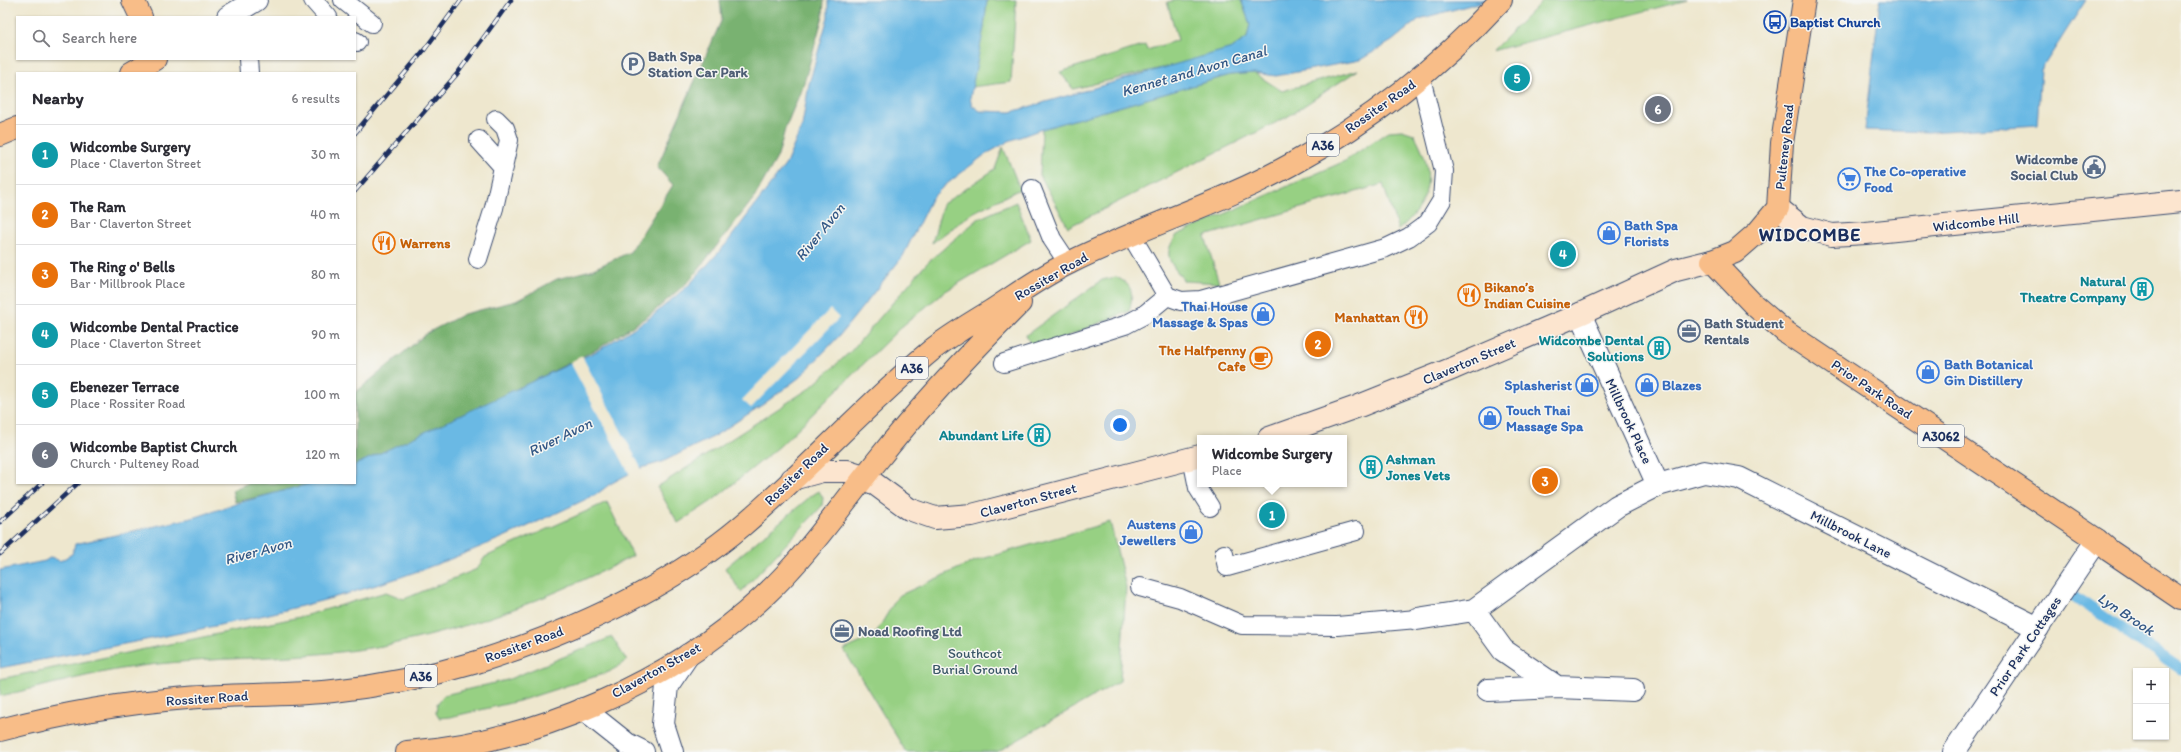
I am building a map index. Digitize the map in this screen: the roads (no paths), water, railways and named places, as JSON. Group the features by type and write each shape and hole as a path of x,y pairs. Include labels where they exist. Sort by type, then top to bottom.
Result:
{"main road":[{"path":"133,0 141,16"},
{"name":"Pulteney Road","path":"1712,261 1735,252 1758,232 1778,208 1782,143 1804,0"},
{"name":"Rossiter Road","path":"0,730 74,713 129,704 189,698 332,691 395,682 474,663 548,637 627,602 689,564 742,526 848,424 936,347 1068,263 1226,195 1292,164 1358,123 1422,78 1457,46 1495,7"},
{"path":"134,72 153,60"},
{"path":"0,135 16,128"},
{"name":"Prior Park Road","path":"1712,261 1754,304 1784,330 2097,540 2110,551 2181,599"},
{"name":"A36","path":"864,476 957,366 1046,276"},
{"name":"Claverton Street","path":"407,752 439,750 535,727 584,709 635,685 688,655 733,622 764,596 813,544 864,476"}],"street":[{"path":"230,16 256,0"},
{"name":"Widcombe Hill","path":"1778,208 1802,227 1832,235 1866,233 2181,201"},
{"name":"Claverton Street","path":"1277,435 1359,406 1580,314 1676,270 1712,261"},
{"name":"Millbrook Place","path":"1580,314 1658,485"},
{"name":"Claverton Street","path":"792,479 822,471 848,471 864,476 909,509 935,518 972,515 1196,457"},
{"name":"Millbrook Lane","path":"1474,610 1617,506 1658,485 1704,472 1739,478 2038,628"},
{"name":"Prior Park Cottages","path":"1954,752 2097,540"},
{"path":"1416,619 1474,610 1503,650 1557,687"},
{"path":"672,752 663,724 667,686 688,655"},
{"path":"1488,690 1557,687 1632,690"},
{"path":"584,709 627,744 643,752"}],"lane":[{"path":"313,0 327,16"},
{"path":"343,0 372,23"},
{"path":"248,60 249,72"},
{"path":"1131,235 1166,296 1181,301 1201,300 1386,248 1409,237 1428,223 1442,200 1444,171 1422,78"},
{"path":"478,259 504,168 510,140 505,128 496,119"},
{"path":"480,140 504,168"},
{"path":"1032,189 1052,239 1068,263"},
{"path":"1004,363 1125,325 1144,315 1166,296"},
{"path":"1196,457 1197,472"},
{"path":"1198,487 1210,507"},
{"path":"1224,554 1227,567 1356,531"},
{"path":"1140,588 1180,598 1242,625 1337,626 1416,619"}],"water":[{"path":"828,0 987,0 984,28 970,98 972,105 980,111 1011,112 1232,48 1247,38 1250,24 1241,0 1489,0 1419,19 1392,41 1360,60 1276,76 1254,73 1230,75 1042,129 1009,141 983,156 943,187 931,199 903,256 840,335 800,377 765,403 713,437 662,462 638,469 610,484 597,494 524,528 424,569 349,593 200,629 0,668 0,570 45,561 51,557 60,561 72,554 75,544 196,517 242,502 308,484 356,484 356,465 599,350 651,317 690,284 726,244 786,164 802,126 809,84 828,17"},
{"path":"1880,0 2086,0 2041,70 2037,125 1929,132 1865,130"}],"waterway":[{"name":"Lyn Brook","path":"2075,597 2181,669"}],"railway":[{"path":"356,132 425,49 461,0"},
{"path":"356,190 457,74 511,0"},
{"path":"0,522 41,484"},
{"path":"0,554 77,484"}],"place":[{"name":"Baptist Church","path":"1775,22"},
{"name":"Bath Spa Station Car Park","path":"633,64"},
{"name":"Ebenezer Terrace","path":"1517,78"},
{"name":"Widcombe Baptist Church","path":"1658,109"},
{"name":"Widcombe Social Club","path":"2094,167"},
{"name":"The Co-operative Food","path":"1849,179"},
{"name":"Bath Spa Florists","path":"1609,233"},
{"name":"Warrens","path":"384,243"},
{"name":"Widcombe Dental Practice","path":"1563,254"},
{"name":"Natural Theatre Company","path":"2142,289"},
{"name":"Bikano’s Indian Cuisine","path":"1469,295"},
{"name":"Thai House Massage & Spas","path":"1263,314"},
{"name":"Manhattan","path":"1416,317"},
{"name":"Bath Student Rentals","path":"1689,331"},
{"name":"The Ram","path":"1318,344"},
{"name":"Widcombe Dental Solutions","path":"1659,348"},
{"name":"The Halfpenny Cafe","path":"1261,358"},
{"name":"Bath Botanical Gin Distillery","path":"1928,372"},
{"name":"Splasherist","path":"1587,385"},
{"name":"Blazes","path":"1647,385"},
{"name":"Touch Thai Massage Spa","path":"1490,418"},
{"name":"Abundant Life","path":"1039,435"},
{"name":"Ashman Jones Vets","path":"1371,467"},
{"name":"The Ring o' Bells","path":"1545,481"},
{"name":"Widcombe Surgery","path":"1272,515"},
{"name":"Austens Jewellers","path":"1191,532"},
{"name":"Noad Roofing Ltd","path":"842,631"}],"district":[{"name":"WIDCOMBE","path":"1810,235"}],"water label":[{"name":"Kennet and Avon Canal","path":"1194,71"},
{"name":"River Avon","path":"820,232"},
{"name":"River Avon","path":"560,437"},
{"name":"River Avon","path":"258,551"}],"park label":[{"name":"Southcot Burial Ground","path":"975,662"}]}
